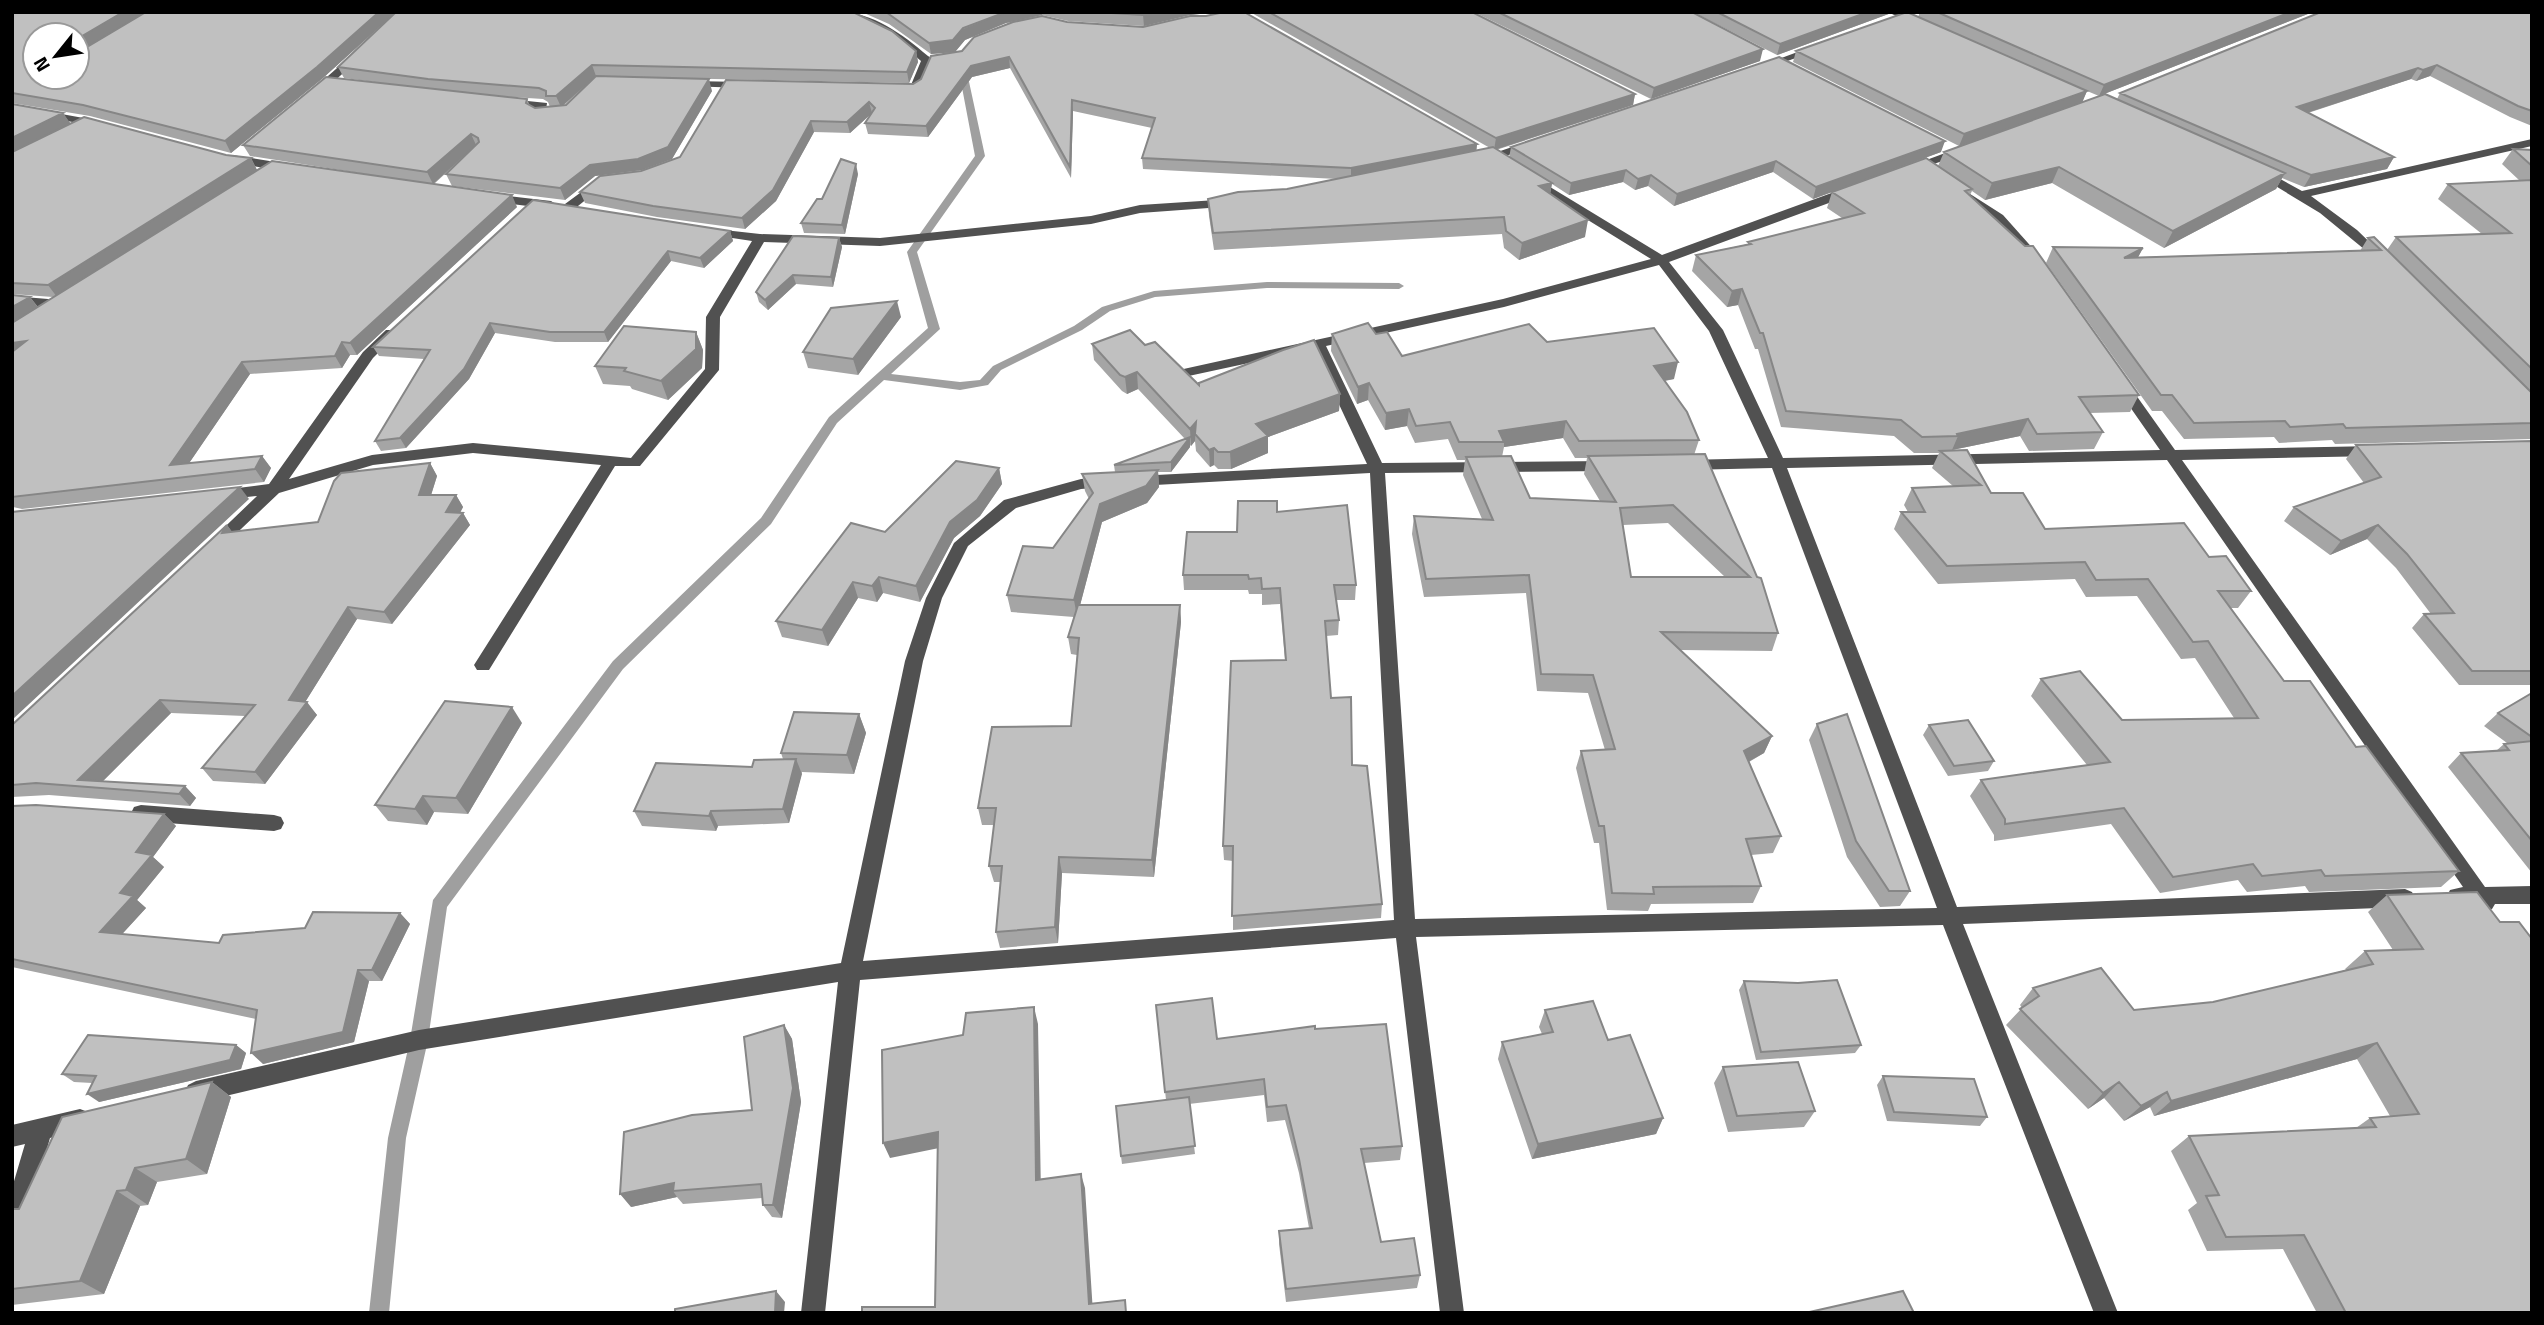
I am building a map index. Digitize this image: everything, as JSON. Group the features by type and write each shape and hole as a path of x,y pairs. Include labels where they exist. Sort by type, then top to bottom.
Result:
{"street":[{"path":"843,12 872,23 915,47 927,61"},
{"path":"1896,17 1917,12"},
{"path":"1896,17 1928,28"},
{"path":"1754,70 1774,58 1830,44"},
{"path":"308,99 367,47"},
{"path":"1774,58 1792,67"},
{"path":"927,61 949,59"},
{"path":"887,88 915,89 927,61"},
{"path":"329,82 342,84"},
{"path":"673,84 721,90 751,85"},
{"path":"488,100 543,105 539,114 565,113"},
{"path":"12,108 116,129"},
{"path":"68,133 90,122"},
{"path":"1471,162 1546,140"},
{"path":"2303,194 2532,142"},
{"path":"1469,143 1661,260 1716,330 1778,464 1950,916 2106,1313"},
{"path":"1894,174 1926,169 1982,144"},
{"path":"1945,147 1957,153"},
{"path":"233,156 304,170"},
{"path":"254,181 277,166"},
{"path":"2249,168 2303,194 2351,229 2389,267"},
{"path":"478,196 528,208 576,208 599,182 610,181"},
{"path":"1184,373 1504,303 1634,270 1868,184"},
{"path":"1954,188 1999,218 2037,264"},
{"path":"696,229 760,238 880,242 1091,220 1140,209 1246,202"},
{"path":"208,496 274,489 372,460 474,448 635,463 712,370 713,317 760,238"},
{"path":"12,300 66,301 41,316"},
{"path":"203,555 274,489 368,355 399,326"},
{"path":"1318,344 1377,468 1405,928 1452,1313"},
{"path":"2116,376 2495,916"},
{"path":"1667,465 2393,450"},
{"path":"483,665 611,461"},
{"path":"813,1313 850,971 914,662 934,598 962,543 1010,504 1081,484 1377,468 1626,466"},
{"path":"128,812 274,823"},
{"path":"176,1097 419,1040 850,971 1405,928 1950,916 2532,895"},
{"path":"12,1136 95,1116"},
{"path":"12,1229 41,1129"}],"building":[{"path":"12,12 123,12 91,31 91,21 21,21 21,91 91,91 91,45 146,12 379,12 317,67 225,141 83,105 12,93"},
{"path":"396,12 853,12 892,31 916,51 907,72 592,65 556,96 546,96 546,91 539,88 428,79 338,67"},
{"path":"886,12 1006,12 963,28 953,40 929,43"},
{"path":"1096,12 1156,12 1143,15"},
{"path":"1244,12 1477,144 1351,168 1142,158 1155,118 1072,100 1070,167 1009,57 971,66 926,126 865,123 875,108 869,102 847,122 811,121 773,190 742,218 653,206 580,192 600,176 641,171 680,157 726,80 913,84 921,79 931,56 962,51 974,37 1013,22 1042,16 1067,22 1143,27 1190,16"},
{"path":"1269,12 1472,12 1635,94 1496,138"},
{"path":"1498,12 1692,12 1763,49 1654,88"},
{"path":"1717,12 1868,12 1780,44"},
{"path":"1907,12 2087,91 1964,134 1796,51"},
{"path":"1937,12 2291,12 2104,85"},
{"path":"2321,12 2532,12 2532,111 2437,65 2423,70 2418,68 2297,107 2394,157 2311,175 2120,93"},
{"path":"1779,57 1945,141 1816,187 1776,161 1677,194 1651,175 1638,179 1626,170 1571,183 1511,147"},
{"path":"596,76 709,79 668,147 638,159 590,165 560,188 446,174 479,142 478,138 471,134 427,172 243,145 326,77 527,99 526,103 535,108 566,105"},
{"path":"2105,94 2285,173 2173,231 2059,167 1992,183 1944,152"},
{"path":"12,104 63,113 12,138"},
{"path":"84,117 226,155 251,158 48,285 12,283 12,152"},
{"path":"1493,147 1552,183 1539,186 1588,220 1522,243 1506,231 1504,217 1213,233 1208,199 1238,192 1287,189"},
{"path":"2513,149 2532,150 2532,166"},
{"path":"1926,158 1972,189 1965,191 2025,246 2033,246 2139,395 2079,397 2103,432 2037,434 2028,419 1957,434 1958,436 1922,437 1901,420 1786,411 1763,333 1760,333 1742,289 1732,291 1696,255 1751,244 1748,242 1864,213 1832,192"},
{"path":"841,159 856,164 842,225 801,223 817,199 822,199"},
{"path":"272,161 512,195 350,343 342,342 335,356 242,362 170,465 262,456 255,469 12,497 12,352 26,341 12,343 12,323"},
{"path":"2532,180 2532,369 2396,237 2511,233 2448,184"},
{"path":"533,200 730,231 700,258 668,251 604,332 550,332 490,323 464,369 400,438 375,441 430,350 373,347"},
{"path":"793,236 839,238 831,277 793,275 765,300 756,292"},
{"path":"2374,237 2532,393 2532,423 2346,428 2343,424 2290,427 2285,421 2194,423 2172,395 2161,395 2053,247 2143,248 2124,258 2381,250 2368,238"},
{"path":"12,295 30,297 12,307"},
{"path":"897,301 853,359 803,352 831,308"},
{"path":"1368,323 1376,334 1387,332 1402,356 1529,324 1547,342 1654,328 1678,362 1654,366 1687,412 1699,440 1579,441 1566,421 1499,431 1504,442 1459,442 1450,422 1416,426 1409,409 1386,413 1369,383 1358,387 1332,334"},
{"path":"624,326 696,332 696,349 661,381 624,371 626,368 595,366"},
{"path":"1130,330 1145,345 1155,342 1199,385 1314,340 1340,394 1256,424 1268,436 1230,452 1218,452 1214,448 1209,450 1195,434 1196,422 1190,429 1137,372 1125,377 1120,375 1092,344"},
{"path":"1190,437 1171,462 1114,465"},
{"path":"2532,441 2532,671 2472,671 2424,614 2454,613 2407,554 2378,525 2341,541 2294,507 2381,477 2356,445"},
{"path":"1967,450 1991,493 2023,493 2045,529 2184,523 2209,557 2226,556 2251,591 2218,591 2284,681 2310,681 2356,747 2366,746 2459,871 2325,876 2321,870 2262,876 2253,864 2173,877 2124,808 2005,824 2005,819 1981,780 2110,762 2041,679 2080,671 2122,720 2258,718 2208,641 2193,642 2148,579 2096,580 2085,562 1947,566 1901,512 1925,512 1912,488 1981,485 1940,451"},
{"path":"1705,454 1757,577 1761,578 1778,633 1661,632 1772,736 1744,751 1781,836 1746,839 1761,886 1653,887 1654,894 1612,893 1604,826 1599,826 1581,751 1615,749 1593,675 1541,674 1529,575 1426,579 1414,516 1493,520 1466,457 1511,456 1530,498 1616,502 1588,456","holes":["1673,505 1750,577 1631,577 1620,508"]},
{"path":"956,461 999,468 977,500 950,522 916,586 879,577 872,586 853,582 822,630 776,621 851,523 885,532"},
{"path":"430,463 419,495 456,495 446,512 463,513 384,612 348,607 289,700 307,702 255,772 202,768 255,705 160,700 78,780 185,786 179,794 36,783 12,785 12,725 227,525 222,533 318,522 334,481 341,473"},
{"path":"1158,470 1146,486 1100,504 1074,600 1007,595 1023,546 1053,548 1093,493 1082,474"},
{"path":"240,487 12,696 12,512"},
{"path":"1238,501 1277,501 1277,512 1347,505 1356,585 1334,585 1339,620 1325,621 1331,698 1351,697 1352,765 1367,766 1382,904 1232,916 1233,846 1223,846 1231,661 1286,660 1280,588 1262,589 1261,578 1249,579 1248,575 1183,575 1187,532 1237,532"},
{"path":"1078,605 1180,605 1152,860 1059,857 1055,927 996,932 1002,866 989,866 996,808 978,808 992,727 1071,726 1079,638 1068,637"},
{"path":"2532,693 2532,737 2498,713"},
{"path":"445,701 512,707 456,798 423,796 415,809 375,805"},
{"path":"794,712 859,714 847,755 781,753"},
{"path":"1847,714 1910,891 1889,891 1856,841 1817,724"},
{"path":"1968,720 1994,761 1954,766 1929,725"},
{"path":"2532,741 2532,841 2461,753 2509,750 2504,744"},
{"path":"796,759 783,809 711,811 709,816 634,811 656,763 752,767 754,760"},
{"path":"36,805 164,814 136,852 152,855 120,893 133,896 100,932 219,943 223,935 305,928 313,912 400,913 372,970 358,970 343,1032 251,1053 257,1010 12,959 12,806"},
{"path":"2477,892 2500,922 2519,922 2532,939 2532,1313 2346,1313 2304,1235 2226,1237 2206,1196 2219,1195 2189,1136 2376,1127 2370,1118 2419,1114 2377,1043 2171,1101 2167,1092 2141,1106 2119,1082 2103,1093 2020,1009 2039,996 2033,988 2101,968 2134,1010 2213,1002 2373,964 2365,951 2423,949 2387,895"},
{"path":"1837,980 1861,1045 1761,1052 1744,981 1798,983"},
{"path":"1212,998 1217,1039 1315,1026 1315,1029 1386,1024 1402,1146 1361,1149 1381,1242 1414,1238 1420,1275 1286,1289 1279,1231 1312,1228 1286,1105 1267,1107 1264,1079 1165,1092 1156,1005"},
{"path":"1593,1001 1608,1040 1630,1035 1663,1118 1538,1144 1502,1042 1553,1032 1545,1010"},
{"path":"1034,1007 1036,1180 1081,1174 1089,1304 1125,1300 1126,1313 862,1313 862,1307 935,1307 938,1132 883,1143 882,1050 963,1035 966,1013"},
{"path":"784,1025 793,1088 773,1205 763,1205 761,1184 673,1191 674,1183 620,1194 624,1132 692,1115 752,1110 744,1037"},
{"path":"88,1035 236,1045 230,1060 87,1094 96,1076 62,1074"},
{"path":"1798,1062 1815,1111 1737,1116 1723,1067"},
{"path":"1883,1076 1974,1079 1987,1117 1894,1112"},
{"path":"212,1082 186,1159 135,1168 126,1190 117,1191 80,1281 12,1289 12,1209 19,1209 62,1117"},
{"path":"1189,1097 1195,1146 1121,1156 1116,1106"},
{"path":"776,1291 775,1313 675,1313 675,1309"},
{"path":"1903,1291 1914,1313 1805,1313"}],"waterway":[{"path":"379,1313 397,1138 419,1040 439,905 618,665 766,521 833,420 934,329 912,252 980,156 964,77 936,34 934,12"},
{"path":"882,376 960,386 984,383 997,368 1078,328 1106,309 1154,294 1267,285 1399,286"}]}
